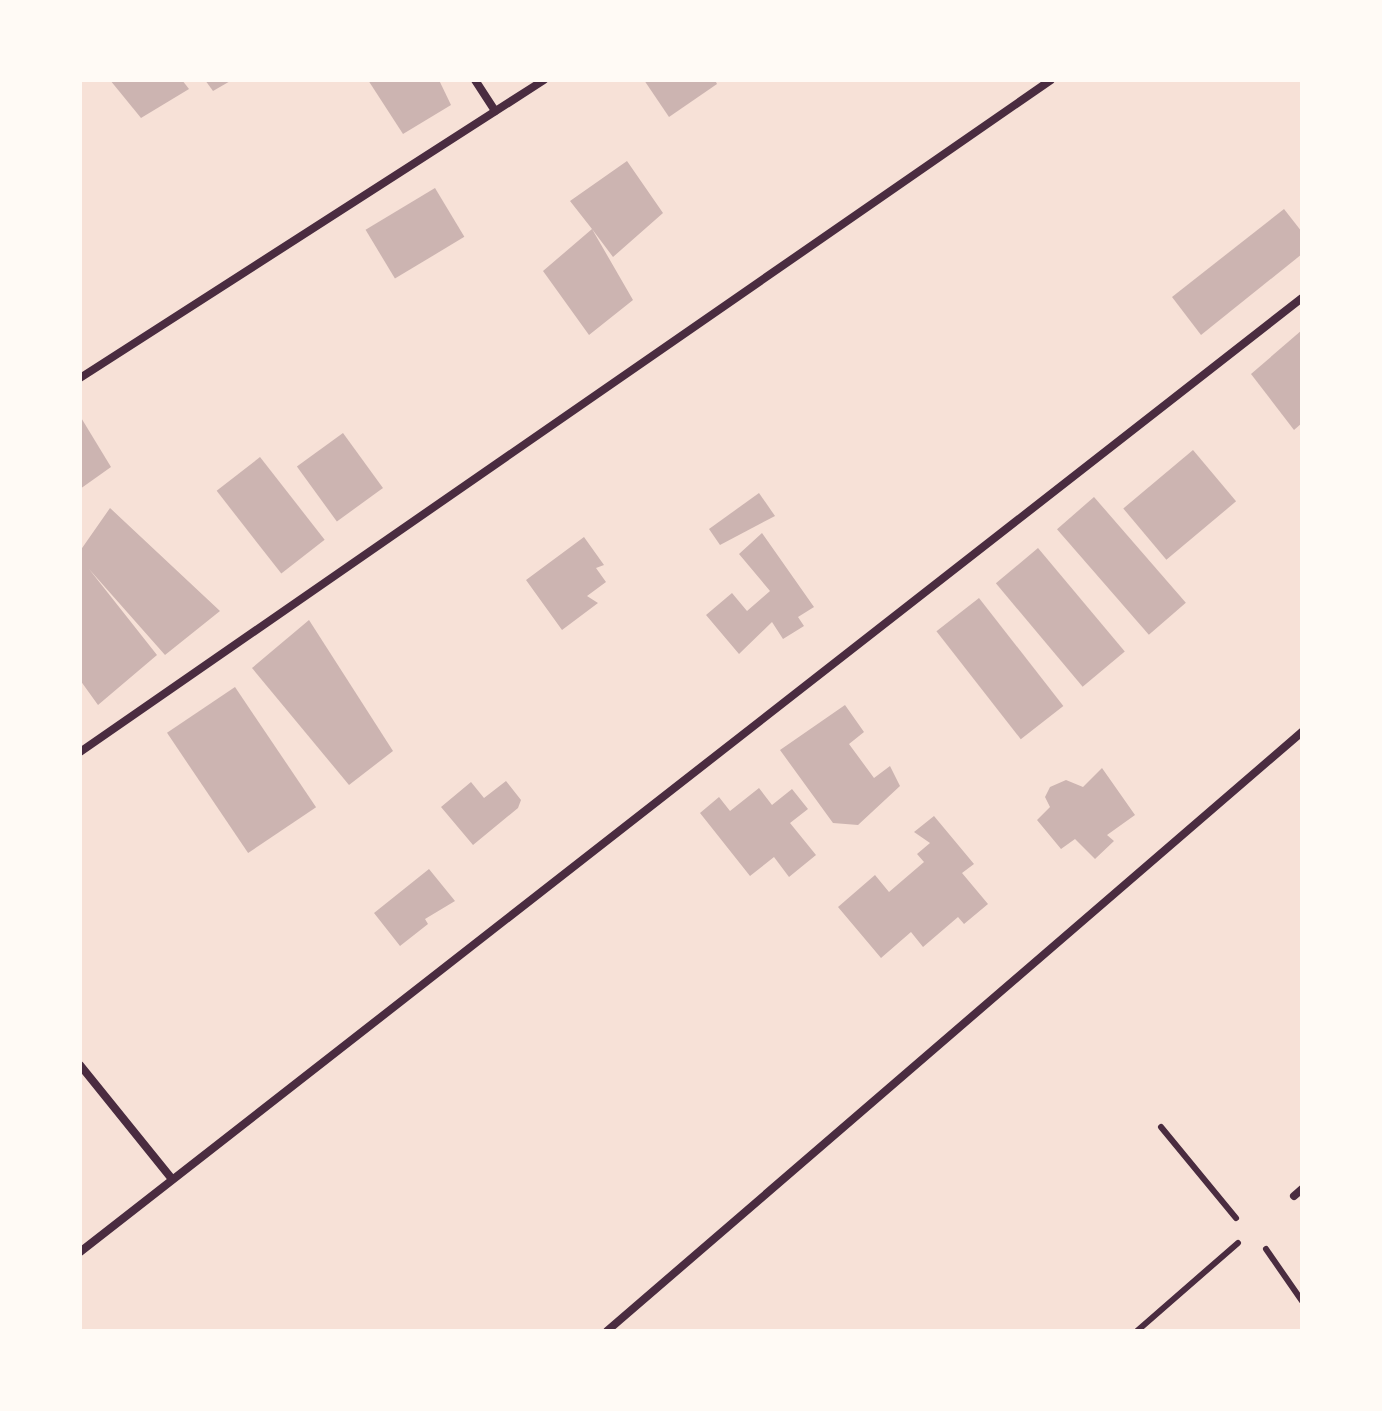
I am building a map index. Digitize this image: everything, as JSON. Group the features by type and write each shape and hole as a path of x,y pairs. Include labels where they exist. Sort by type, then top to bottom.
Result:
{"street":[{"path":"475,80 495,111"},
{"path":"80,378 544,80"},
{"path":"80,752 1051,80"},
{"path":"80,1252 1302,298"},
{"path":"607,1331 1302,732"},
{"path":"80,1065 172,1179"},
{"path":"1294,1196 1302,1189"}],"lane":[{"path":"1161,1127 1236,1218"},
{"path":"1137,1331 1238,1243"},
{"path":"1266,1249 1302,1301"}],"building":[{"path":"110,80 182,80 189,89 141,118"},
{"path":"205,80 232,80 213,91"},
{"path":"368,80 439,80 451,105 403,134"},
{"path":"644,80 715,80 717,84 669,117"},
{"path":"627,161 663,213 613,257 570,201"},
{"path":"435,188 464,237 395,279 366,230"},
{"path":"1284,209 1302,232 1302,254 1201,335 1172,297"},
{"path":"592,229 633,300 589,335 543,271"},
{"path":"1302,330 1302,423 1294,430 1251,374"},
{"path":"80,416 111,467 80,489"},
{"path":"343,433 383,488 337,522 297,467"},
{"path":"1193,450 1236,501 1166,560 1123,508"},
{"path":"260,457 325,540 281,574 217,491"},
{"path":"759,493 775,516 720,545 709,529"},
{"path":"1094,497 1186,603 1149,635 1057,529"},
{"path":"110,508 220,611 165,655 89,569 157,655 98,705 80,680 80,551"},
{"path":"762,533 814,607 798,617 804,626 783,639 772,622 739,654 706,615 732,593 747,611 770,591 739,554"},
{"path":"584,537 604,565 596,568 606,582 587,596 598,603 562,630 526,580"},
{"path":"1038,548 1125,651 1083,687 996,583"},
{"path":"979,598 1063,706 1021,739 936,631"},
{"path":"309,620 393,751 349,785 252,668"},
{"path":"235,687 316,807 248,853 167,733"},
{"path":"845,705 864,732 849,744 874,778 890,766 900,786 858,825 833,823 780,750"},
{"path":"1102,768 1135,815 1107,835 1114,841 1095,859 1075,839 1061,849 1037,820 1050,807 1045,797 1050,787 1066,780 1083,787"},
{"path":"506,781 521,800 518,808 473,845 441,807 471,782 484,798"},
{"path":"759,788 772,805 792,789 808,809 790,823 816,855 789,877 774,857 750,876 700,813 719,797 730,811"},
{"path":"934,816 974,864 962,873 988,904 964,924 958,917 923,947 911,932 881,958 838,907 875,875 889,892 924,862 917,854 930,843 914,832"},
{"path":"429,869 455,901 425,919 428,924 400,946 374,913"}]}
